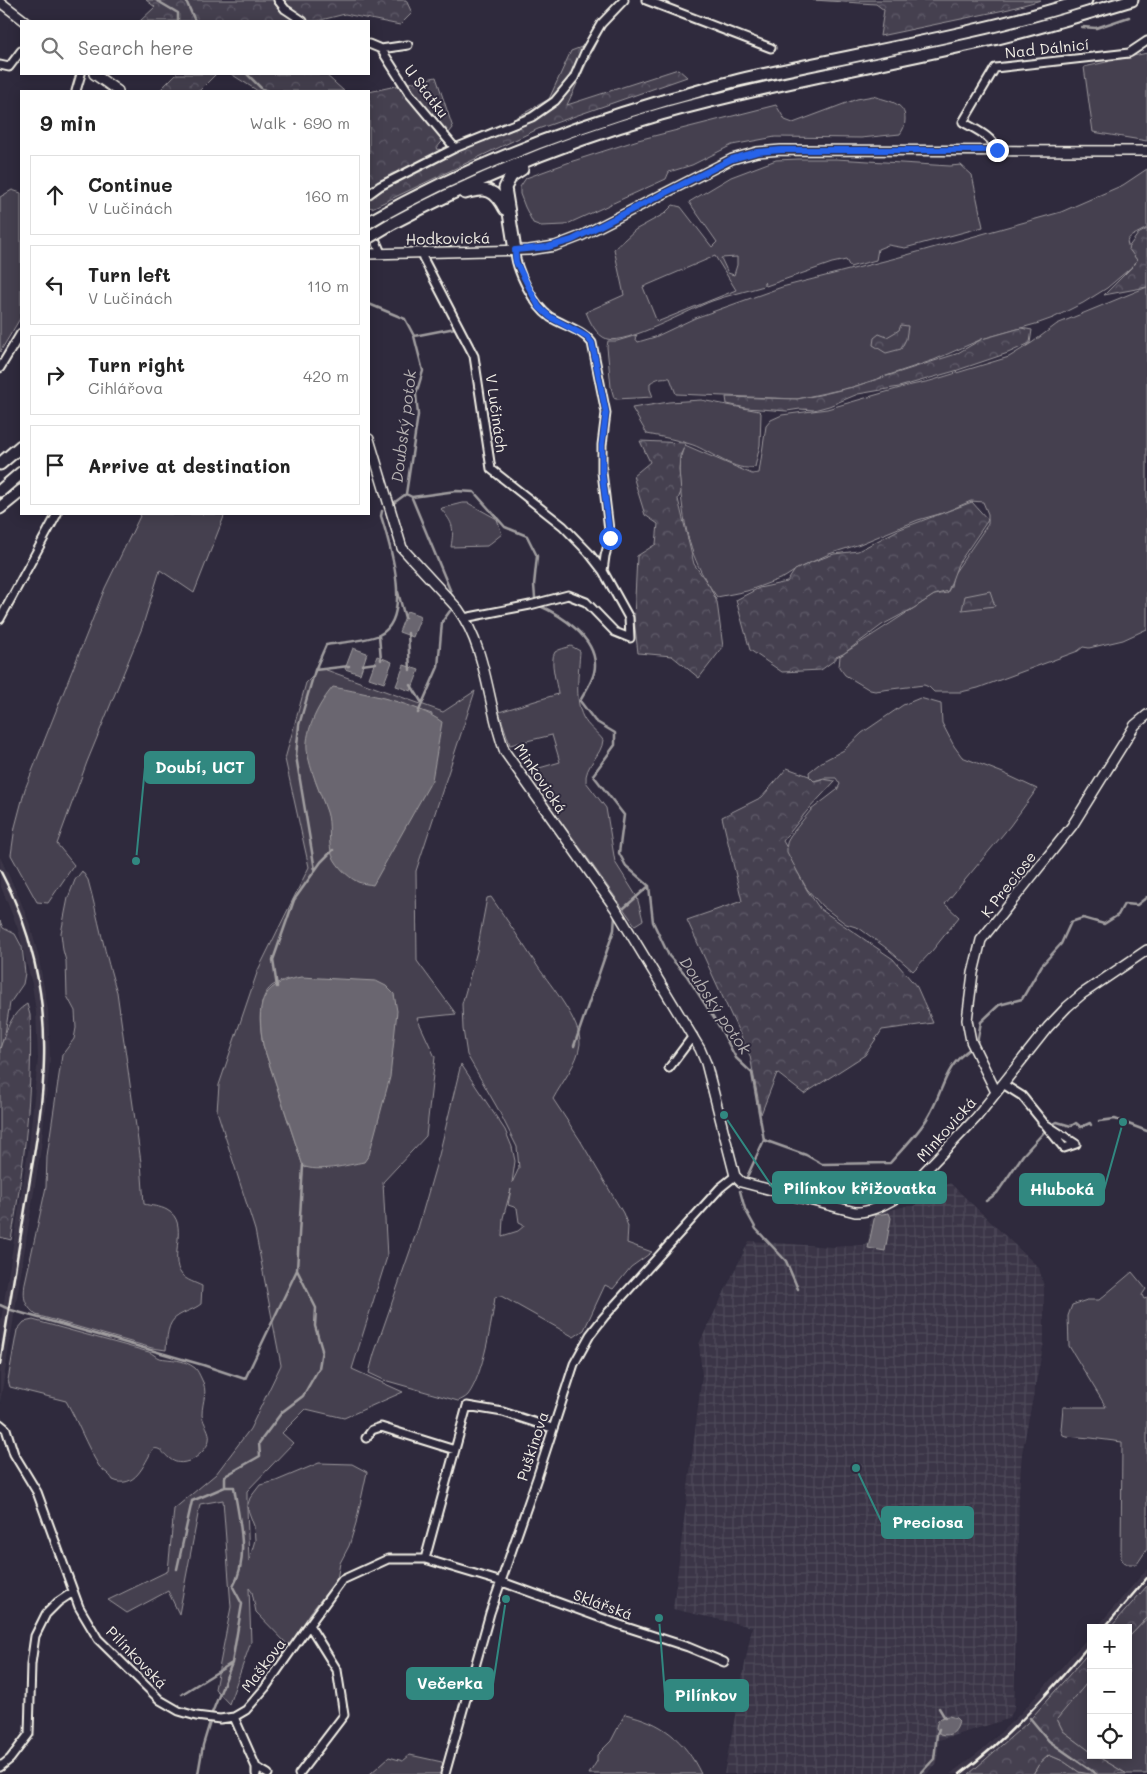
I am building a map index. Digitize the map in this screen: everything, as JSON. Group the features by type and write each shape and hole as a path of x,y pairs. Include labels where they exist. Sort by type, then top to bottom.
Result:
{"highway":[{"path":"370,223 383,214 421,194 495,160 602,119 738,81 990,26 1086,0"},
{"path":"370,236 426,206 489,177 556,150 649,118 778,85 991,40 1060,22 1132,0"},
{"path":"515,250 505,188 508,179 515,173 538,163 556,150"},
{"path":"426,206 475,190 484,190 497,195 510,220"},
{"path":"0,464 20,447"},
{"path":"0,491 20,475"},
{"path":"0,508 20,492"}],"street":[{"path":"278,0 285,9 302,20"},
{"path":"370,193 380,186 455,148 532,117 555,101 574,78 586,50 601,24 624,0"},
{"path":"646,0 771,48"},
{"path":"2,1 25,20"},
{"name":"Nad Dálnicí","path":"997,150 990,138 963,122 995,68 1129,53 1147,41"},
{"path":"370,44 381,49"},
{"name":"U Statku","path":"408,44 381,49 409,93 455,148"},
{"path":"0,65 9,68 20,52"},
{"path":"76,90 81,75"},
{"path":"95,75 117,90"},
{"name":"Hodkovická","path":"370,254 515,250 548,247 572,240 732,159 757,152 781,150 1147,151"},
{"path":"370,226 381,253"},
{"path":"515,250 516,262 539,307 550,317 587,337 592,343 606,413 602,445 602,472 610,538 603,572"},
{"name":"V Lučinách","path":"421,252 474,356 491,469 563,526 589,553 603,572 629,618 630,638 615,632 586,602 568,594 530,605 464,618"},
{"path":"0,368 20,335"},
{"name":"Minkovická","path":"370,442 402,548 464,618 482,659 499,736 505,752 615,908 693,1036 706,1063 735,1176 742,1182 855,1212 863,1212 903,1194 976,1118 1048,1027 1067,1007 1082,994 1147,950"},
{"path":"0,620 56,515"},
{"name":"K Preciose","path":"996,1092 971,1041 967,1020 973,973 982,940 1072,826 1135,726 1147,715"},
{"path":"670,1068 693,1036"},
{"path":"1003,1084 1022,1096 1042,1122 1064,1148 1076,1144 1042,1122"},
{"name":"Puškinova","path":"445,1774 484,1632 535,1486 574,1364 590,1335 604,1317 720,1188 735,1176"},
{"path":"425,1559 467,1406 503,1412 552,1428"},
{"name":"Pilínkovská","path":"0,1424 6,1429 14,1454 37,1492 79,1607 98,1639 160,1700 179,1711 196,1716 220,1719 234,1716"},
{"path":"366,1438 372,1430 381,1427 455,1450"},
{"name":"Maškova","path":"234,1716 246,1710 266,1688 342,1580 388,1559 425,1559 502,1582"},
{"name":"Sklářská","path":"502,1582 688,1647 724,1662"},
{"path":"0,1767 10,1759 28,1734 31,1664 35,1636 46,1614 58,1602 73,1592"},
{"path":"299,1774 344,1715 336,1670 309,1625"},
{"path":"234,1716 256,1770 268,1774"}],"shaded area":[{"path":"407,611 421,616 413,637 399,632"},
{"path":"353,648 367,653 360,674 345,669"},
{"path":"377,656 392,662 384,683 369,678"},
{"path":"404,665 419,670 411,691 396,686"},
{"path":"333,687 405,704 419,709 442,722 432,780 373,885 360,883 349,877 332,855 327,812 308,758 308,733 314,716"},
{"path":"0,857 30,925 38,954 48,1010 50,1060 41,1148 0,1403 0,1327 29,1146 38,1059 36,1011 32,984 18,929 0,884"},
{"path":"301,977 376,981 386,986 394,994 397,1011 390,1077 369,1155 364,1162 324,1169 303,1166 263,1045 260,1019 261,1008 268,991 287,980"},
{"path":"950,1183 1039,1268 1044,1287 1044,1342 1022,1453 1019,1492 1014,1710 1008,1719 939,1740 937,1763 927,1774 724,1774 752,1627 673,1609 702,1375 699,1344 749,1241 831,1247 866,1245 871,1215 906,1206 915,1206 920,1199"},
{"path":"889,1213 891,1218 885,1251 868,1248 875,1215"},
{"path":"1147,1569 1147,1587 1115,1624 1099,1624"},
{"path":"1087,1639 1087,1657 1029,1722 970,1774 950,1774 983,1749 1021,1713"},
{"path":"949,1716 959,1721 957,1728 953,1733 940,1734 936,1728 937,1722"}],"green space":[{"path":"146,0 406,0 412,13 400,25 345,14 321,20 141,20 155,7"},
{"path":"813,0 1041,0 1009,9 880,36 884,10 876,4"},
{"path":"597,41 567,105 678,69 687,77 538,129 370,207 370,92 436,77 453,128 436,149 458,151 549,99 571,51"},
{"path":"1147,53 1147,141 1093,132 1084,67"},
{"path":"175,75 215,75 200,90 160,90"},
{"path":"233,75 326,75 343,90 256,90"},
{"path":"873,96 895,103 902,109 905,122 900,134 861,138 775,137 732,145 692,165 669,172 666,179 565,225 541,226 533,223 520,194 520,187 526,178 638,140 776,105 785,120 793,123 857,99"},
{"path":"836,159 950,166 961,165 972,175 983,227 905,248 888,245 878,249 876,260 850,267 846,260 766,286 764,282 764,286 712,301 629,337 607,339 597,331 586,312 624,295 614,249 635,230 664,214 673,205 681,207 712,247 717,242 689,202 731,177 776,160","holes":["715,256 736,290 657,322 643,287","737,257 734,275 728,273 721,258"]},
{"path":"1147,169 1147,228 1130,237 1127,243 1137,260 1134,265 1107,288 1053,318 982,339 934,360 853,387 797,399 676,394 670,378 657,379 650,383 653,397 614,398 611,387 608,341 617,341 637,335 635,338 638,342 655,337 695,318 782,287 896,258 1061,212 1123,185"},
{"path":"12,190 20,193 20,319 0,352 0,197"},
{"path":"1147,229 1147,287 1104,295 1134,265 1137,260 1128,248 1138,234"},
{"path":"1147,287 1147,629 1123,640 1089,648 1083,647 1078,651 978,688 961,692 934,692 924,685 875,691 845,675 839,667 840,656 934,595 947,593 951,586 953,575 988,524 988,514 983,502 971,501 943,513 918,520 860,544 829,554 785,577 747,591 717,597 708,585 696,561 685,523 679,470 685,445 752,474 759,473 766,426 771,420 782,415 827,409 1009,357 1057,324"},
{"path":"901,325 908,326 906,339 901,349 886,353 873,345 874,338 879,334 887,337 899,330"},
{"path":"1021,328 1032,330 1030,343 1008,353 899,387 858,394 814,410 800,409 787,411 746,408 727,404 726,397 797,399 853,387 956,354 982,339"},
{"path":"701,400 759,411 761,413 760,445 755,467 740,467 693,445 647,434 632,408 669,402"},
{"path":"640,441 686,443 680,456 681,492 678,499 694,564 710,587 717,602 723,647 699,678 672,656 638,653 634,619 637,556 656,544 658,524 645,515 633,476 650,462"},
{"path":"972,502 988,520 958,564 948,591 934,595 882,625 843,654 836,657 836,659 821,670 782,672 750,650 736,600 759,588 787,582 795,570 812,562 834,554 858,551 900,529"},
{"path":"468,503 497,519 502,534 487,546 451,547 452,526 441,509"},
{"path":"141,515 225,515 194,593 160,570 142,628 87,762 57,844 74,865 48,903 37,902 11,855 15,827 25,789 105,588"},
{"path":"990,591 995,606 962,610 965,596"},
{"path":"571,646 580,651 578,684 580,710 587,724 603,740 600,751 590,765 586,782 606,808 615,862 637,897 643,920 635,925 532,782 529,771 560,762 552,735 510,745 499,712 558,694 553,656 555,652"},
{"path":"318,667 443,712 475,691 416,871 417,961 456,1014 417,1018 435,1057 426,1136 383,1182 387,1257 352,1369 403,1392 344,1418 306,1409 282,1433 293,1443 247,1491 247,1507 250,1498 260,1485 276,1481 319,1463 352,1464 367,1472 356,1523 349,1546 340,1563 337,1579 311,1612 289,1646 256,1612 252,1592 249,1588 251,1642 229,1704 215,1689 231,1607 223,1500 200,1504 179,1614 168,1591 127,1613 108,1600 168,1571 174,1509 216,1474 250,1429 281,1365 255,1230 217,1111 219,1085 258,970 309,867 285,759 306,683","holes":["392,701 432,714 359,882 347,874 335,859 328,814 315,780","287,979 306,1168 303,1166 263,1045 261,1006 267,992 277,983","247,1507 254,1526 255,1540 249,1561"]},
{"path":"920,698 941,704 942,723 962,757 1037,789 1010,826 945,904 959,917 913,971 859,928 846,924 822,906 807,889 786,852 790,836 811,810 837,790 840,784 836,778 824,778 814,781 810,779 809,772 823,761 844,750 862,733 903,705"},
{"path":"787,768 809,776 814,781 822,779 835,781 807,811 783,841 807,890 820,909 893,959 917,987 933,1023 882,1030 865,1055 804,1094 777,1073 761,1114 750,1056 687,920 742,901 722,817 762,797"},
{"path":"82,871 88,880 117,992 141,1162 144,1204 167,1210 174,1216 178,1232 178,1268 184,1277 202,1286 201,1304 178,1316 172,1322 168,1331 166,1350 152,1348 36,1315 29,1308 24,1297 25,1283 46,1187 47,1156 62,1055 74,1039 76,1028 75,1011 67,996 66,961 61,933 68,898 75,880"},
{"path":"491,897 564,1004 576,1025 579,1035 579,1051 553,1099 580,1140 623,1213 628,1226 627,1243 652,1252 631,1267 613,1289 605,1285 584,1330 574,1337 501,1296 495,1297 489,1334 478,1375 468,1395 458,1401 384,1380 369,1373 418,1228 439,1155 461,1064 505,1130 515,1161 512,1183 519,1168 517,1147 467,1055 463,1029 462,1004 477,951 487,898","holes":["511,1189 508,1205 517,1208 519,1222 524,1226 518,1231 502,1236 503,1218"]},
{"path":"0,921 3,928 15,934 22,947 25,973 23,984 10,1003 5,1034 0,1049"},
{"path":"27,1004 30,1015 31,1043 29,1100 24,1156 11,1240 0,1237 0,1049 13,1018"},
{"path":"1132,1272 1146,1289 1142,1295 1144,1299 1147,1298 1147,1549 1137,1564 1127,1564 1123,1562 1121,1557 1122,1442 1066,1436 1063,1435 1061,1430 1063,1407 1106,1407 1069,1346 1068,1316 1072,1305 1087,1300 1099,1300"},
{"path":"33,1320 149,1352 159,1358 182,1361 195,1368 205,1388 202,1415 209,1437 204,1450 192,1460 182,1463 171,1460 161,1450 153,1449 133,1479 121,1482 113,1480 99,1466 66,1401 10,1387 8,1380 17,1330 24,1322"},
{"path":"1147,1586 1147,1618 1132,1634 1132,1624 1114,1624"},
{"path":"1147,1618 1147,1774 1127,1774 1102,1759 1132,1759 1132,1634"},
{"path":"1087,1655 1087,1683 1057,1719 1063,1731 1087,1749 1087,1759 1102,1759 1127,1774 1089,1774 1079,1772 1063,1761 1049,1755 1039,1764 1033,1774 969,1774 1027,1723"},
{"path":"1087,1682 1087,1749 1063,1731 1057,1719 1067,1704"},
{"path":"625,1714 650,1722 671,1734 688,1751 701,1774 589,1774 597,1761 597,1755 611,1741"},
{"path":"410,1755 442,1762 440,1774 370,1774 389,1757 403,1761"},
{"path":"1049,1755 1063,1761 1079,1772 1089,1774 1033,1774 1039,1764"}],"waterway":[{"name":"Doubský potok","path":"156,0 178,13 178,20"},
{"path":"187,3 195,20"},
{"path":"1082,27 1096,28 1129,17"},
{"name":"Doubský potok","path":"248,75 265,90"},
{"name":"Doubský potok","path":"370,304 405,319 414,336 423,371 416,394 418,415 406,494 412,497 456,491 474,492 505,527 527,536 537,556 534,585 535,598"},
{"path":"414,336 455,328"},
{"path":"391,505 406,494"},
{"path":"412,498 453,597"},
{"path":"315,870 296,756 299,725 315,670 326,645 361,640 379,635 389,626 395,613 397,597 396,579 389,543 381,516 382,511"},
{"path":"398,592 405,618"},
{"name":"Doubský potok","path":"538,605 557,615 575,628 589,645 595,665 594,675 580,701 595,721 615,733 615,745 593,775 624,815 619,853 626,866 649,886 653,922 669,956 687,976 719,1026 736,1058 752,1073 764,1140 806,1155 822,1164 890,1163 924,1123 949,1071 962,1055 971,1048"},
{"path":"418,713 438,667 442,622 450,611"},
{"path":"408,633 410,670"},
{"path":"379,635 381,660"},
{"path":"362,665 376,663"},
{"path":"315,670 349,666"},
{"path":"411,685 422,703"},
{"path":"277,987 273,960 294,900 321,862 333,850"},
{"path":"624,908 649,886"},
{"name":"Doubský potok","path":"975,1044 977,1043 981,1022 999,1005 1022,999 1042,965 1061,944 1071,922 1083,918 1104,924 1118,915 1124,904 1137,905 1147,897"},
{"path":"574,1046 614,930 615,916"},
{"path":"1099,1121 1115,1119 1147,1131"},
{"path":"1053,1124 1057,1122 1071,1126 1076,1123 1081,1127 1090,1123 1091,1125"},
{"path":"986,1201 997,1193 1023,1155 1046,1130"},
{"path":"746,1179 764,1140"},
{"path":"212,1713 232,1663 242,1604 233,1587 241,1563 242,1538 234,1487 225,1487 225,1476 260,1456 259,1443 282,1412 303,1396 319,1368 322,1350 315,1326 316,1308 297,1270 303,1165"},
{"path":"740,1191 745,1209 756,1229 786,1261 798,1289"},
{"path":"0,1305 11,1310 203,1365 245,1379 297,1270"},
{"path":"177,1569 192,1501 225,1487"},
{"path":"182,1694 232,1663"},
{"path":"939,1708 945,1718"},
{"path":"1030,1718 1049,1741 1096,1774"},
{"path":"198,1774 203,1745 210,1722"},
{"path":"920,1774 934,1759 939,1729"}],"railway":[{"path":"0,870 11,892 28,938 39,986 44,1036 42,1096 38,1132 0,1364"},
{"path":"1107,1624 1147,1578"},
{"path":"960,1774 1013,1729 1087,1648"}],"place":[{"name":"Doubí, UCT","path":"136,861"},
{"name":"Pilínkov křižovatka","path":"724,1115"},
{"name":"Hluboká","path":"1123,1122"},
{"name":"Preciosa","path":"856,1468"},
{"name":"Večerka","path":"506,1599"},
{"name":"Pilínkov","path":"659,1618"}],"route":[{"path":"610,538 602,472 602,445 606,413 592,343 587,337 550,317 539,307 516,262 515,250 538,249 572,240 732,159 757,152 781,150 997,150"}]}
